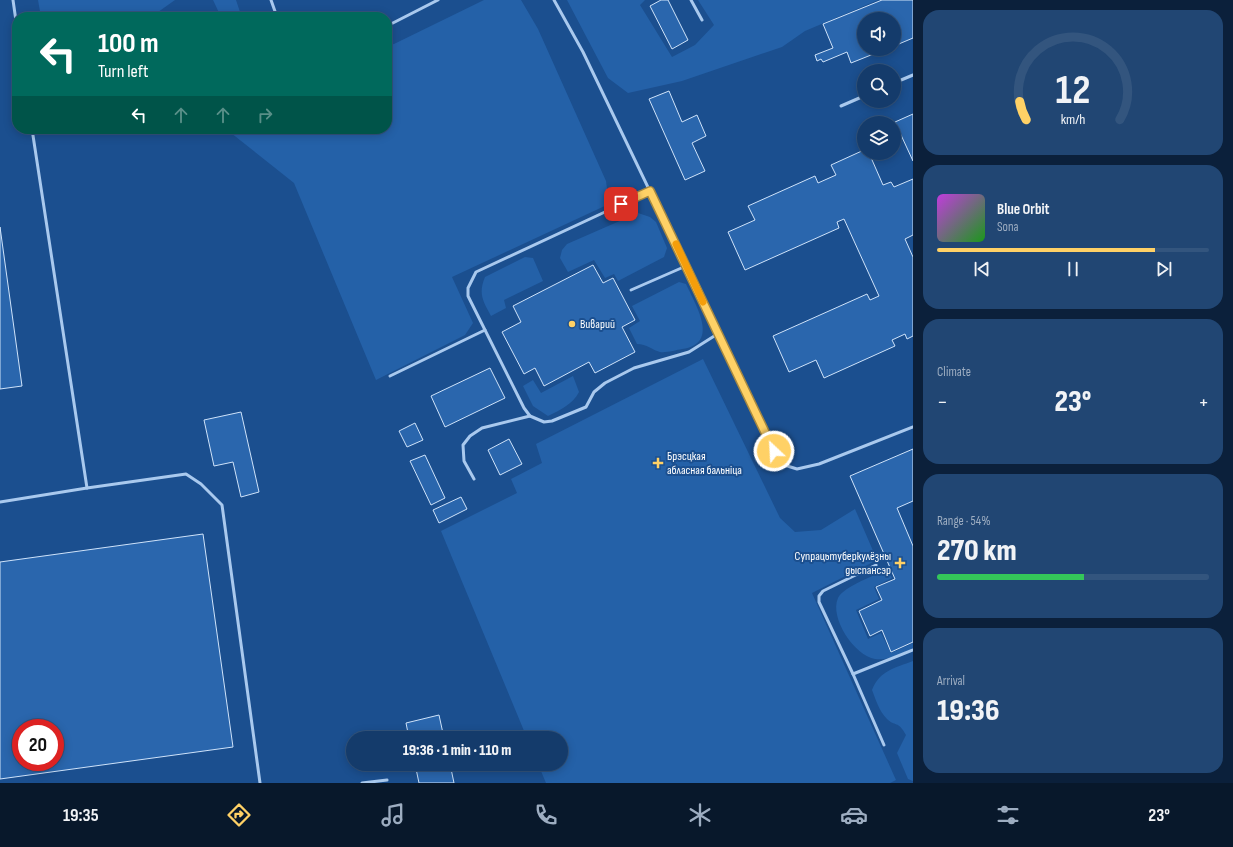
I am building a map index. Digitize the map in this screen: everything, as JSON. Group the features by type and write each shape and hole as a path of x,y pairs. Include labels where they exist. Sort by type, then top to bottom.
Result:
{"lane":[{"path":"13,0 15,12"},
{"path":"271,0 275,12"},
{"path":"392,23 438,0"},
{"path":"554,0 583,52 719,333 780,464 797,469 819,464 913,427"},
{"path":"692,0 702,20"},
{"path":"901,80 913,75"},
{"path":"841,106 857,99"},
{"path":"33,134 87,488"},
{"path":"650,191 476,272 468,288 468,296 524,408 530,416 544,422 552,422 586,407 591,401 594,392 605,383 634,368 689,352 719,333"},
{"path":"631,290 686,266"},
{"path":"390,376 485,330"},
{"path":"474,479 464,461 463,445 470,436 482,428 530,416"},
{"path":"0,502 186,474 201,484 222,505 260,783"},
{"path":"876,565 823,591 819,596 819,602 884,745"},
{"path":"853,674 913,650"},
{"path":"362,783 387,780"}],"shaded area":[{"path":"38,0 175,0 158,12 40,12"},
{"path":"213,0 236,0 240,12 219,12"},
{"path":"484,0 521,0 538,29 606,181 609,204 452,277 473,323 465,335 376,380 294,183 232,134 392,134 392,44"},
{"path":"567,0 645,0 640,5 672,57 695,45 714,25 698,0 878,0 805,31 782,47 682,81 628,93 608,78"},
{"path":"638,213 650,217 656,222 667,248 664,257 618,281 614,274 605,278 594,260 568,272 560,258 562,250 567,244"},
{"path":"525,257 533,258 543,281 504,300 506,308 491,316 482,297 482,288 485,277"},
{"path":"679,282 686,284 699,312 703,332 700,340 694,346 665,352 660,352 644,345 637,344 629,328 640,321 632,306"},
{"path":"703,359 780,518 795,532 821,530 855,509 877,560 812,593 896,780 890,783 546,783 541,771 568,771 568,731 524,731 441,531 517,493 511,479 542,463 536,444"},
{"path":"573,376 579,392 566,406 548,416 533,406 523,386 533,380 541,393"},
{"path":"888,569 892,578 874,587 879,599 856,610 868,639 881,633 891,653 913,643 913,648 890,658 875,659 867,656 852,644 840,625 836,606 838,598 847,589"},
{"path":"913,661 913,781 908,779 897,753 906,735 899,725 890,721 884,716 872,690 875,683 884,674 894,668"}],"building":[{"path":"661,0 668,0 688,40 672,49 650,6"},
{"path":"882,0 913,0 913,38 901,43 901,12 857,12 857,56 868,56 851,63 847,52 823,62 821,59 817,61 815,55 833,48 823,24"},
{"path":"669,91 682,122 697,115 706,136 692,143 705,171 685,180 649,99"},
{"path":"913,114 913,161 901,135 901,119"},
{"path":"857,153 857,160 872,160 883,185 891,182 894,187 913,179 913,235 905,239 913,257 913,336 907,339 905,334 892,340 895,346 824,378 816,360 789,372 773,336 867,294 870,300 879,296 844,219 837,222 839,228 745,270 728,232 755,220 748,206 815,176 818,183 836,175 831,165"},
{"path":"0,227 22,386 0,389"},
{"name":"Виварий","path":"593,265 603,283 613,278 635,320 622,327 635,352 595,373 589,362 544,386 535,368 524,374 502,332 521,322 513,306"},
{"path":"490,368 505,398 445,427 431,396"},
{"path":"241,412 259,492 241,497 233,462 214,466 204,420"},
{"path":"415,423 423,440 407,447 399,431"},
{"path":"509,439 522,464 500,475 488,450"},
{"name":"Супрацьтуберкулёзны дыспансэр","path":"913,449 913,501 897,508 913,546 913,642 891,652 882,630 870,636 859,611 882,600 876,587 895,579 850,476"},
{"path":"425,455 445,498 431,505 410,461"},
{"path":"461,497 467,509 439,523 433,510"},
{"path":"203,534 233,747 64,770 64,719 12,719 12,771 58,771 0,779 0,562"},
{"path":"439,715 442,731 408,731 406,723"},
{"path":"416,771 451,771 454,783 419,783"}],"slow traffic":[{"path":"676,244 703,302"}],"place":[{"name":"Виварий","path":"572,324"},
{"name":"Брэсцкая абласная бальніца","path":"658,463"},
{"name":"Супрацьтуберкулёзны дыспансэр","path":"900,563"}],"route":[{"path":"621,204 650,191 774,451"}]}
